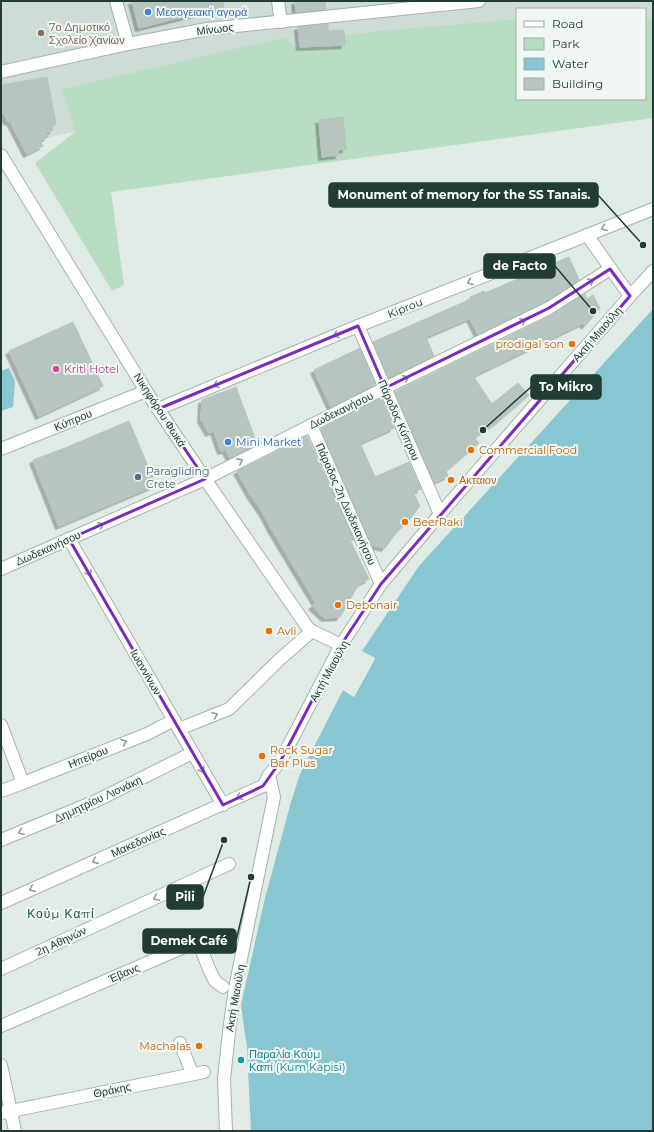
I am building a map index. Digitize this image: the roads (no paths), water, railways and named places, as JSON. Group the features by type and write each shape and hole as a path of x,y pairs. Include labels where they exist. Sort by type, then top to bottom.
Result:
{"street":[{"path":"116,1 128,44"},
{"path":"278,1 281,22"},
{"name":"Μίνωος","path":"1,72 128,44 207,29 479,1"},
{"name":"Νικηφόρου Φωκά","path":"1,154 146,391 308,628 342,645"},
{"name":"Kiprou","path":"158,409 358,326 653,209"},
{"path":"587,235 630,296"},
{"name":"Δωδεκανήσου","path":"1,569 205,479 311,424 550,308 610,269"},
{"name":"Ακτή Μιαούλη","path":"226,1131 224,1079 228,1032 235,988 274,796 269,775 280,762 342,645 381,584 440,514 653,271"},
{"name":"Πάροδος Κύπρου","path":"358,326 440,514"},
{"name":"Κύπρου","path":"1,449 146,391"},
{"name":"Πάροδος 2η Δωδεκανήσου","path":"311,424 381,584"},
{"name":"Ιωαννίνων","path":"69,539 223,805"},
{"name":"Ηπείρου","path":"1,791 147,734 229,710 279,660 312,631"},
{"path":"1,725 23,783"},
{"name":"Δημητρίου Λιονάκη","path":"1,840 96,801 192,753"},
{"name":"Μακεδονίας","path":"1,903 263,786 269,775"},
{"name":"2η Αθηνών","path":"2,966 229,864"},
{"name":"Έβανς","path":"1,1026 198,941 215,981 223,987"},
{"path":"180,1043 192,1073"},
{"path":"1,1065 6,1112 15,1131"},
{"name":"Θράκης","path":"6,1112 192,1073 204,1072"}],"water":[{"path":"653,309 653,1131 251,1131 247,1048 241,1005 265,898 300,774 343,690 354,697 375,659 362,651 419,566"},
{"path":"9,368 15,381 13,407 1,411 1,371"}],"place":[{"name":"Μεσογειακή αγορά","path":"148,12"},
{"name":"7ο Δημοτικό Σχολείο Χανίων","path":"41,33"},
{"name":"Monument of memory for the SS Tanais.","path":"643,245"},
{"name":"de Facto","path":"593,311"},
{"name":"prodigal son","path":"572,344"},
{"name":"Kriti Hotel","path":"56,369"},
{"name":"To Mikro","path":"483,430"},
{"name":"Mini Market","path":"228,442"},
{"name":"Commercial Food","path":"471,450"},
{"name":"Paragliding Crete","path":"138,477"},
{"name":"Ακταιον","path":"451,480"},
{"name":"BeerRaki","path":"405,522"},
{"name":"Debonair","path":"338,605"},
{"name":"Avli","path":"269,631"},
{"name":"Rock Sugar Bar Plus","path":"262,756"},
{"name":"Pili","path":"224,840"},
{"name":"Demek Café","path":"251,877"},
{"name":"Machalas","path":"199,1046"},
{"name":"Παραλία Κούμ Καπί (Kum Kapisi)","path":"241,1060"}],"district":[{"name":"Κούμ Καπί","path":"61,914"}]}
